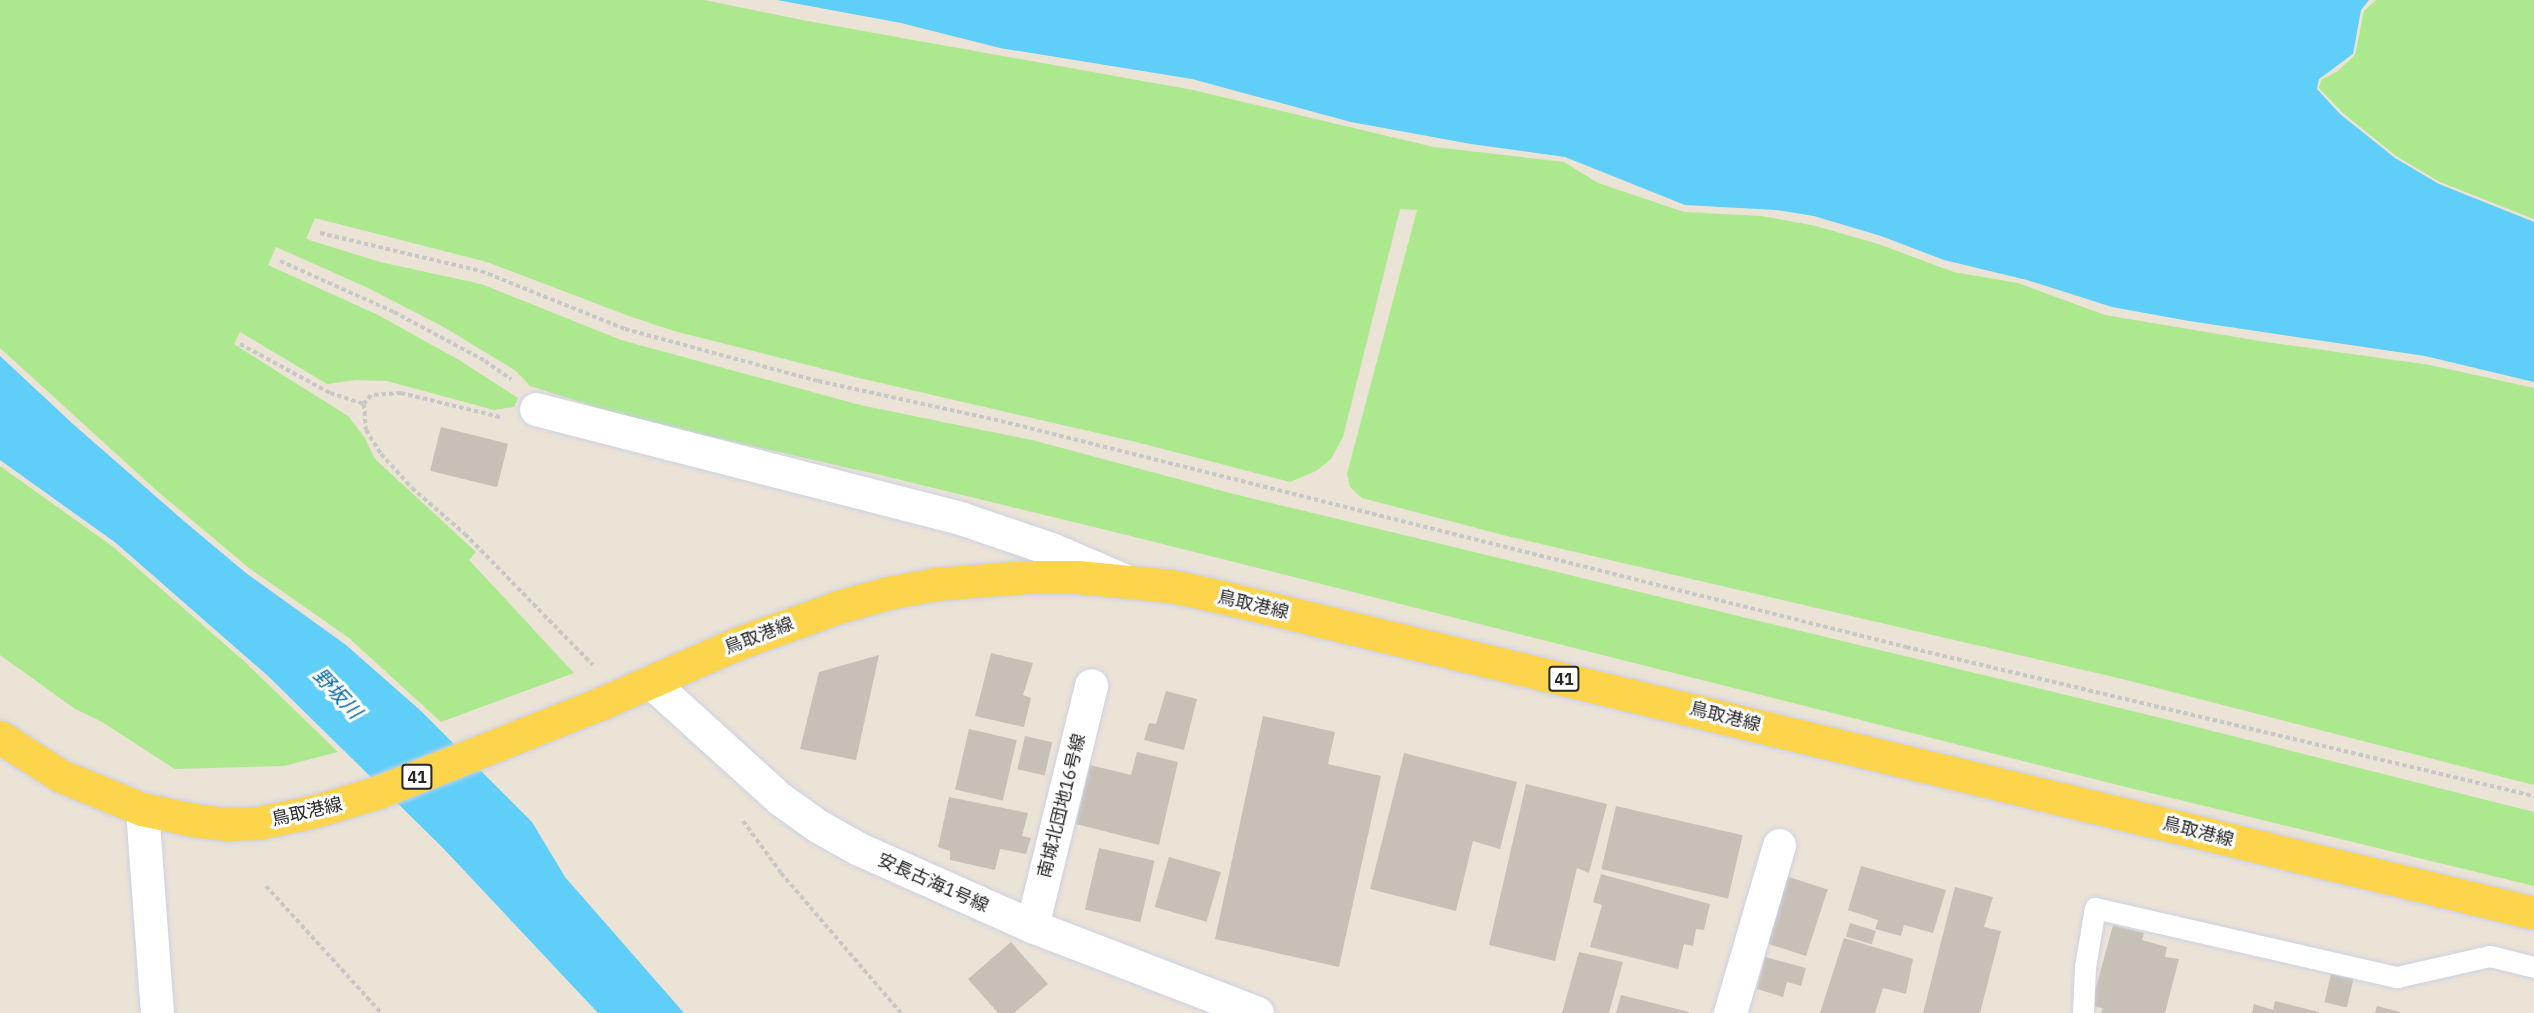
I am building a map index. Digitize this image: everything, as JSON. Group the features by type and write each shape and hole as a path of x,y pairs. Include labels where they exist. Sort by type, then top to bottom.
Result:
{"main road":[{"name":"鳥取港線","path":"0,736 61,776 142,809 193,820 228,824 286,818 376,793 600,704 789,623 888,593 936,584 1027,577 1124,580 1222,597 2534,913"}],"street":[{"path":"536,409 960,518 1051,549 1124,580"},
{"name":"安長古海1号線","path":"651,682 756,779 818,826 913,875 1204,1001 1257,1013"},
{"name":"南城北団地16号線","path":"1032,926 1091,685"},
{"path":"142,809 157,1013"},
{"path":"1730,1013 1779,845"}],"lane":[{"path":"2083,1013 2085,967 2095,908 2397,977 2490,956 2534,967"}],"path":[{"path":"320,233 480,271 625,329 818,381 1001,421 1895,644 2534,796"},
{"path":"240,344 330,393 364,404 371,395 401,393 498,418 536,409 524,388 485,361 394,312 280,261"},
{"path":"266,886 381,1013"}],"green space":[{"path":"0,0 704,0 802,20 1193,90 1434,147 1564,162 1598,183 1684,212 1762,216 1816,226 1878,244 1954,272 2018,283 2105,315 2259,341 2430,365 2534,388 2534,785 2118,678 1503,535 1362,498 1350,487 1347,474 1417,210 1400,209 1343,437 1331,459 1316,471 1290,482 1136,442 855,377 674,331 487,262 315,218 306,239 380,262 481,284 621,340 860,405 1032,440 1234,494 2157,717 2534,812 2534,886 2118,785 1135,537 880,475 633,419 530,386 516,371 442,326 366,287 276,247 268,265 378,315 459,360 518,398 514,407 494,410 387,381 356,380 327,384 240,332 234,344 348,416 365,438 375,459 476,552 469,560 574,673 441,722 349,638 249,568 156,490 0,348"},
{"path":"2376,0 2534,0 2534,219 2440,182 2396,156 2343,113 2319,88 2321,80 2338,71 2355,55 2364,11"},
{"path":"0,466 112,546 245,662 338,752 284,766 175,769 102,722 75,709 0,655"}],"water":[{"path":"777,0 2369,0 2361,10 2353,54 2319,79 2317,89 2340,114 2395,158 2439,184 2534,222 2534,382 2425,356 2189,321 2112,307 2027,280 1944,260 1881,236 1814,216 1776,210 1685,205 1565,157 1471,144 1351,122 1192,79 1000,48 901,23"},
{"name":"野坂川","path":"0,356 73,424 185,522 246,573 346,645 421,711 532,822 565,877 684,1013 598,1013 442,847 267,675 116,543 0,460"}],"building":[{"path":"441,427 508,444 497,487 430,471"},
{"path":"991,653 1033,663 1023,695 1031,698 1024,727 975,716"},
{"path":"879,655 856,760 800,749 819,672"},
{"path":"1166,691 1197,699 1184,750 1144,740 1149,723 1156,724"},
{"path":"1263,716 1335,732 1328,764 1381,776 1339,967 1215,939"},
{"path":"969,729 1017,740 1003,800 955,789"},
{"path":"1025,736 1052,742 1045,775 1017,769"},
{"path":"1137,752 1178,762 1159,845 1076,824 1090,765 1131,775"},
{"path":"1404,753 1517,782 1500,849 1473,841 1456,911 1370,889"},
{"path":"1526,784 1607,804 1589,873 1577,868 1555,961 1489,945"},
{"path":"949,797 1028,813 1022,836 1031,838 1026,854 1000,849 995,870 950,860 950,851 938,847"},
{"path":"1616,806 1743,835 1728,899 1601,869"},
{"path":"1099,848 1155,861 1140,922 1085,909"},
{"path":"1169,857 1221,872 1207,922 1155,907"},
{"path":"1861,866 1946,890 1933,933 1904,925 1901,936 1875,929 1878,920 1848,910"},
{"path":"1601,874 1710,904 1704,930 1696,929 1693,946 1684,944 1678,969 1590,947 1602,905 1593,902"},
{"path":"1783,875 1828,890 1806,956 1761,942"},
{"path":"1955,887 1993,897 1984,927 2001,931 1980,1013 1923,1013"},
{"path":"1850,923 1876,931 1872,944 1846,936"},
{"path":"2113,925 2144,933 2142,940 2167,947 2165,957 2179,959 2165,1013 2101,1013 2103,1008 2091,1006"},
{"path":"1844,938 1913,959 1906,994 1883,988 1875,1013 1820,1013"},
{"path":"1011,942 1048,984 1014,1013 998,1013 968,979"},
{"path":"1579,952 1623,962 1609,1013 1562,1013"},
{"path":"1765,957 1806,968 1801,986 1787,982 1783,997 1757,989"},
{"path":"2331,974 2353,979 2347,1007 2324,1002"},
{"path":"1621,995 1689,1012 1689,1013 1616,1013"},
{"path":"2275,1001 2319,1013 2252,1013 2254,1004 2273,1010"},
{"path":"2377,1006 2400,1012 2400,1013 2375,1013"}]}
